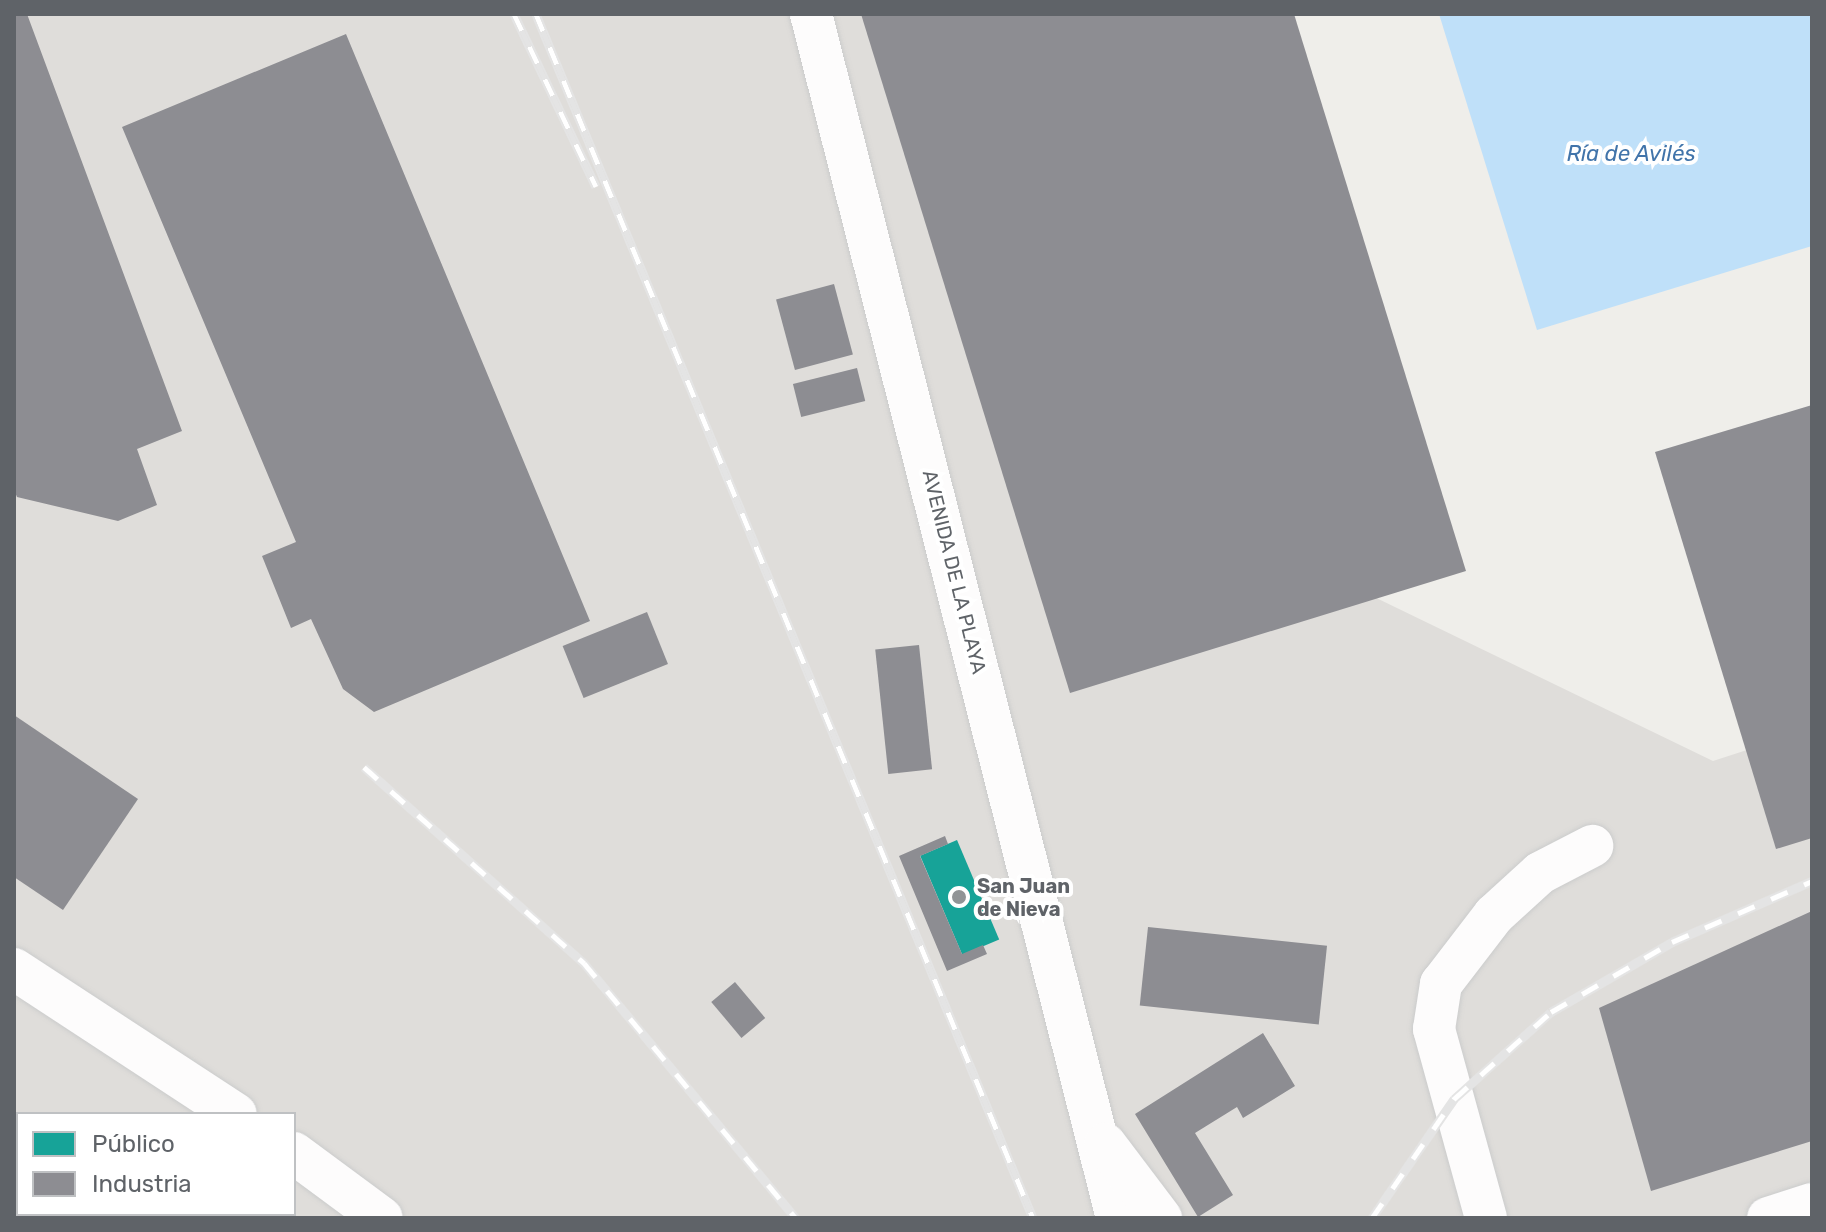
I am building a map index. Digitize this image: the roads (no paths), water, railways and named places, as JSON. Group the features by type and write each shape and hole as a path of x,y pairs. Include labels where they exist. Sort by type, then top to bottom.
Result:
{"street":[{"name":"AVENIDA DE LA PLAYA","path":"811,14 1117,1218"},
{"path":"1486,1218 1434,1029 1441,984 1494,915 1540,873 1592,846"},
{"path":"27,977 233,1112"},
{"name":"AVENIDA DE LA PLAYA","path":"1095,1131 1161,1218"},
{"path":"296,1154 382,1218"},
{"path":"1768,1218 1812,1204"}],"water":[{"name":"Ría de Avilés","path":"1439,14 1812,14 1812,246 1537,330"}],"railway":[{"path":"514,14 596,187"},
{"path":"536,14 1033,1218"},
{"path":"364,767 584,963 796,1218"},
{"path":"1372,1218 1454,1099 1551,1012 1672,942 1812,881"}],"place":[{"name":"San Juan de Nieva","path":"959,897"}]}
